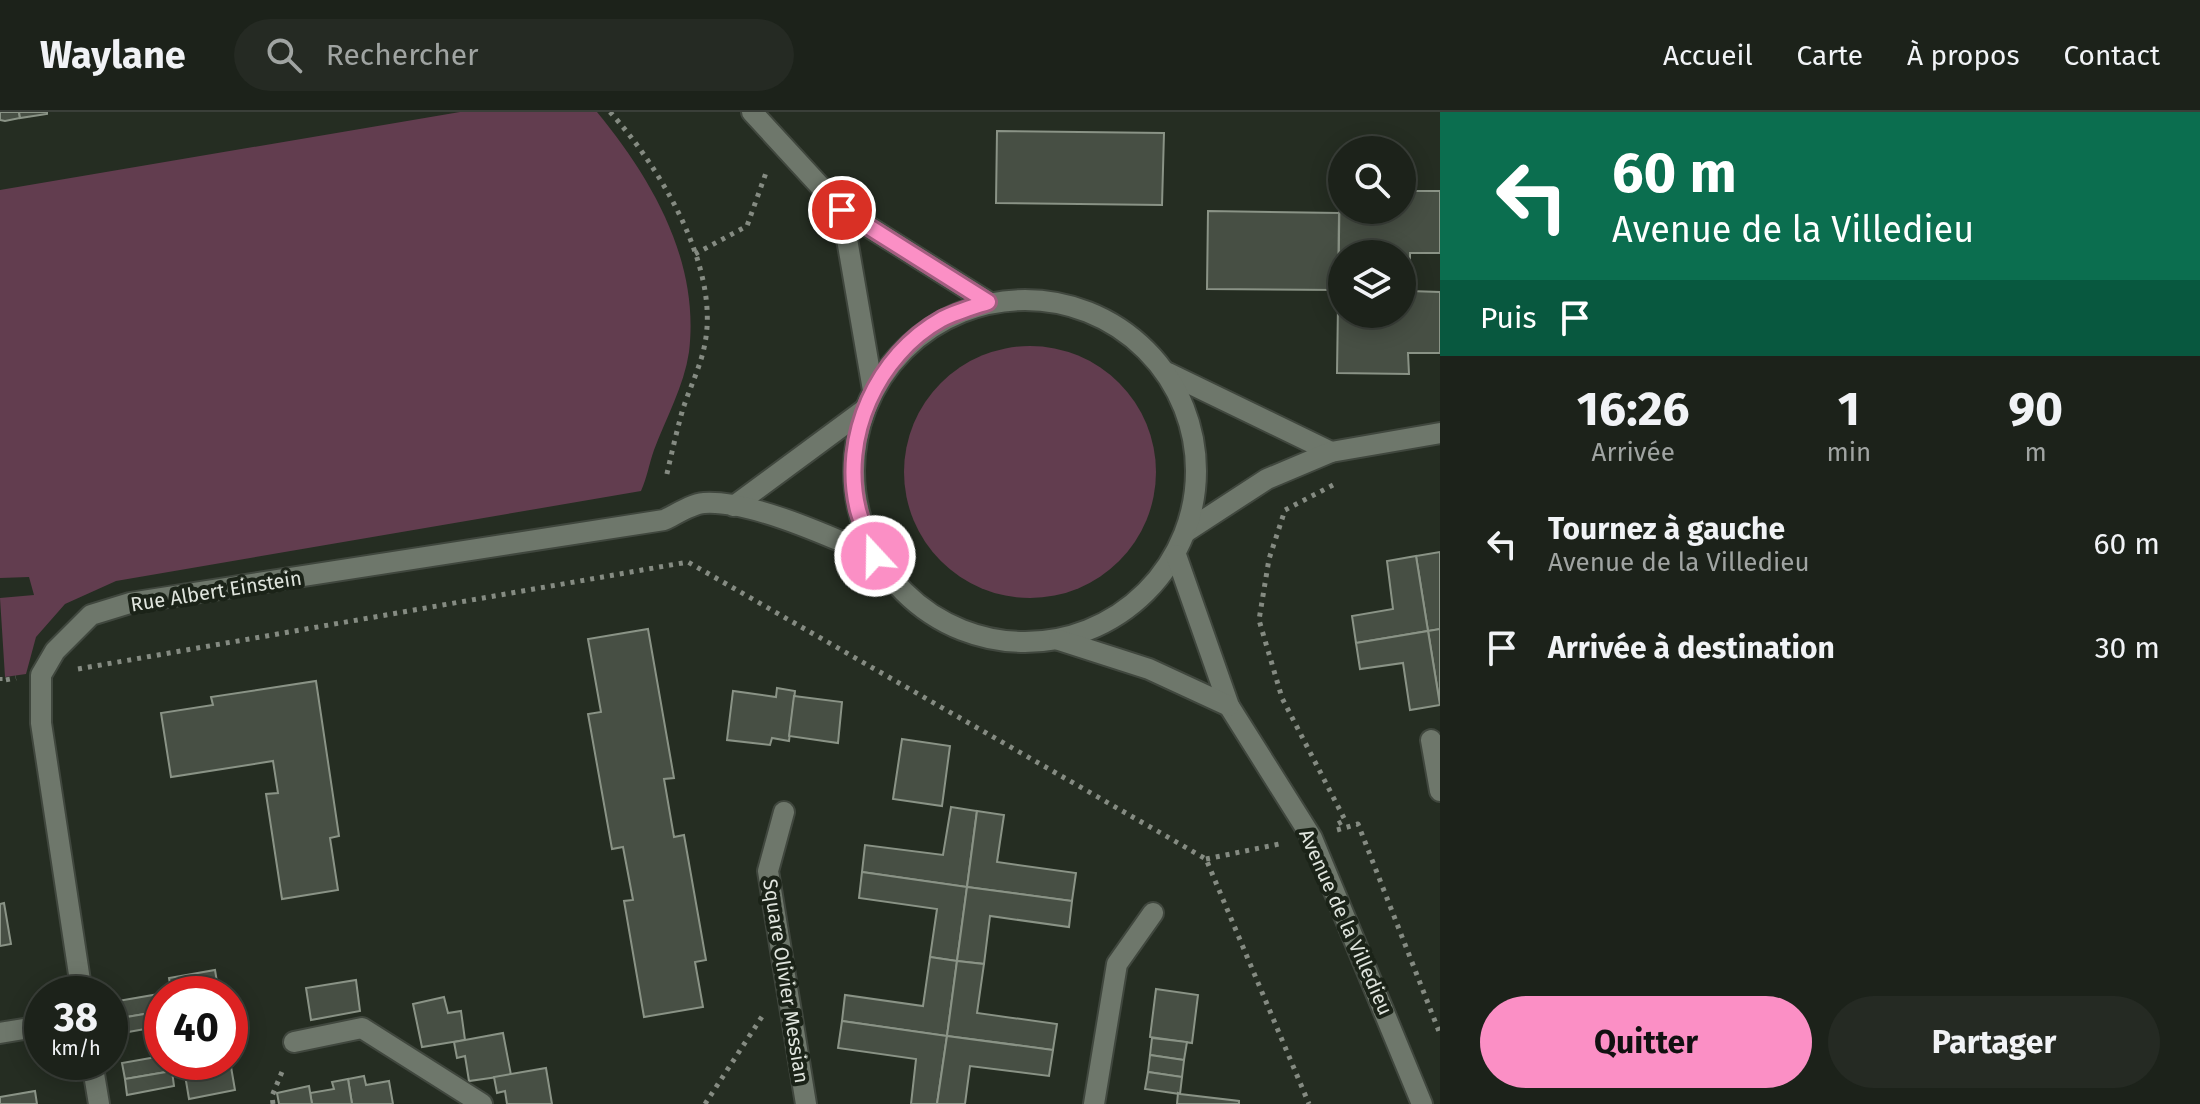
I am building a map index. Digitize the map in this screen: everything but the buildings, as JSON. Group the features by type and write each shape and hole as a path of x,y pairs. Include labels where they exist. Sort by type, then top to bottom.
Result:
{"street":[{"path":"752,112 842,210 988,302"},
{"path":"842,210 873,390"},
{"path":"1039,298 1089,310 1133,335 1168,373 1191,423 1198,477 1187,531 1176,555 1146,595 1106,624 1059,640 1005,643 953,628 909,598 875,556 858,509 853,459 864,410 873,390 903,349 942,319 988,302 1039,298"},
{"path":"1168,373 1331,452"},
{"path":"734,506 864,410"},
{"path":"1187,531 1267,479 1331,452 1440,433"},
{"name":"Rue Albert Einstein","path":"41,675 55,651 91,615 130,603 664,520 701,503 734,506 817,531 875,556"},
{"name":"Avenue de la Villedieu","path":"1176,555 1229,706 1312,838 1422,1104"},
{"path":"1059,640 1149,669 1229,706"},
{"path":"41,675 41,723 79,976"},
{"path":"1431,740 1440,791"},
{"name":"Square Olivier Messian","path":"784,812 768,871 806,1104"},
{"path":"1094,1104 1117,964 1153,913"},
{"path":"294,1042 362,1028 482,1104"},
{"path":"0,1033 24,1029"},
{"path":"95,1080 99,1104"}],"path":[{"path":"610,112 636,141 679,214 704,280 706,341 666,478"},
{"path":"695,254 747,226 767,168 758,157"},
{"path":"1312,838 1345,820 1282,698 1259,620 1269,559 1285,510 1341,481"},
{"path":"41,675 688,562 1206,859 1309,1104"},
{"path":"1206,859 1312,838 1358,824 1440,1034"},
{"path":"705,1104 761,1012 790,1005"},
{"path":"273,1104 272,1096 294,1042"}],"shaded area":[{"path":"460,112 597,112 636,165 668,223 687,286 689,352 679,390 641,491 116,581 65,604 36,637 26,674 5,677 0,598 34,595 29,577 0,578 0,190"},
{"path":"1018,346 1042,346 1067,351 1090,361 1110,374 1128,392 1151,435 1156,472 1154,497 1147,520 1128,552 1110,570 1067,593 1042,598 1018,598 993,593 970,583 950,570 932,552 909,509 904,484 904,460 909,435 919,412 932,392 950,374 993,351"}],"route":[{"path":"842,210 988,302 942,319 903,349 873,390 864,410 853,459 858,509 875,556"}]}
